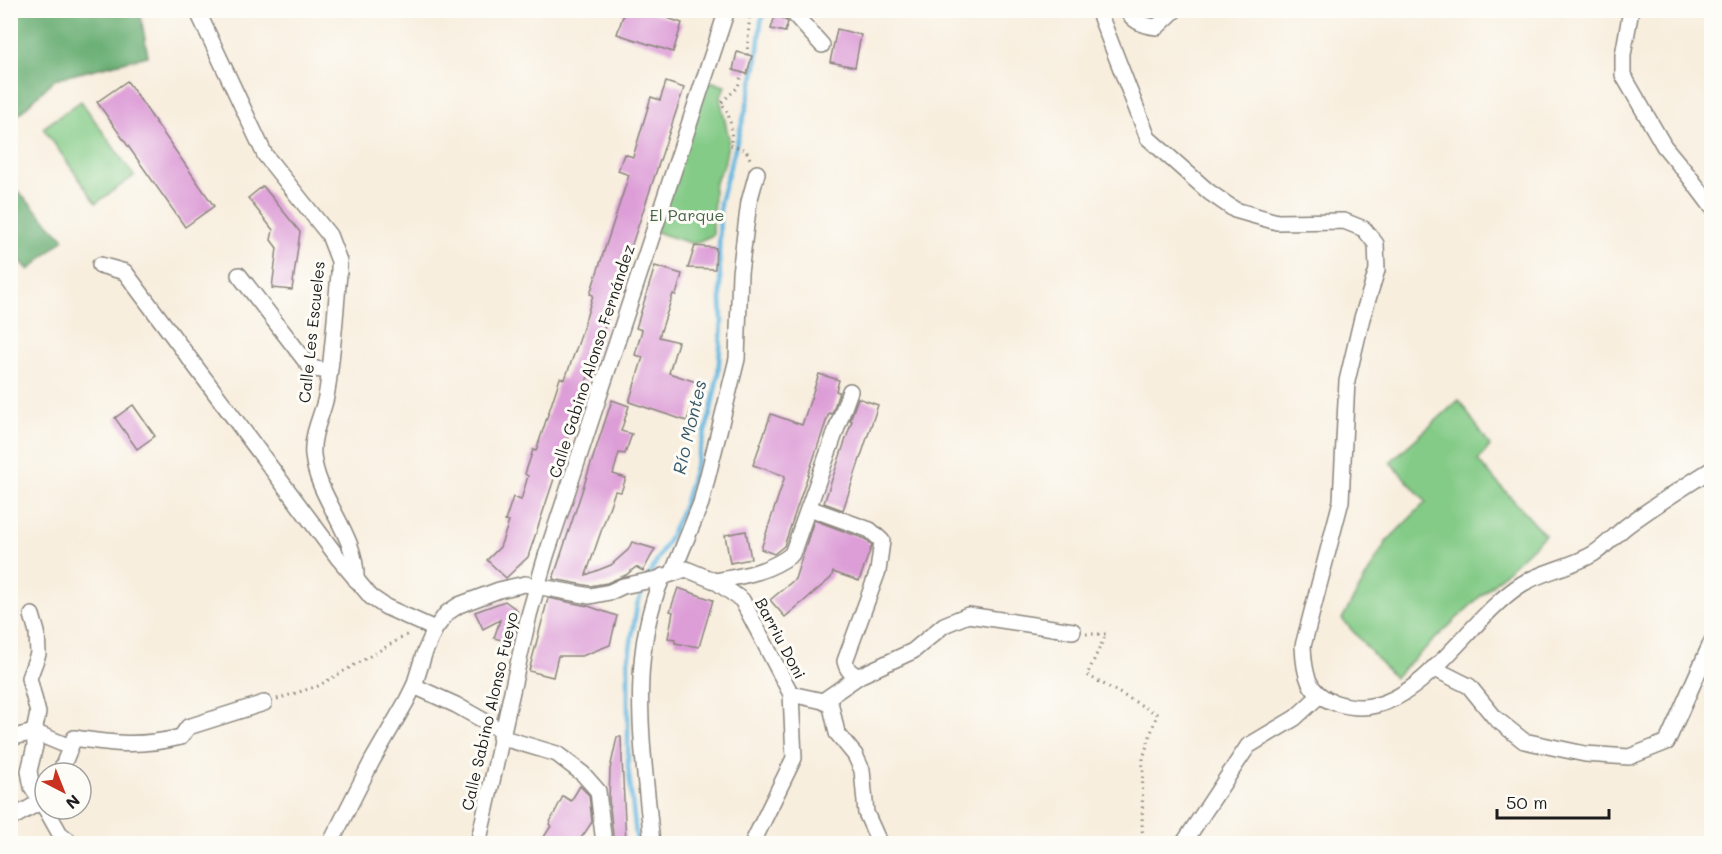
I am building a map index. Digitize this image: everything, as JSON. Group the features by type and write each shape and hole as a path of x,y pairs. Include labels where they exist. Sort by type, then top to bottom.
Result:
{"street":[{"name":"Calle Les Escueles","path":"197,10 265,155 329,235 339,261 326,399 316,429 312,453 315,470 344,533 357,568 356,580"},
{"name":"Calle Gabino Alonso Fernández","path":"537,587 727,10"},
{"path":"786,10 794,14 822,45"},
{"path":"1098,10 1148,138 1209,192 1235,210 1277,222 1344,221 1364,229 1376,244 1377,270 1362,318 1347,381 1341,501 1303,646 1304,669 1313,690 1330,702 1352,707 1377,705 1397,696 1420,682 1494,607 1522,584 1593,554 1635,520 1712,469"},
{"path":"1127,10 1130,17 1144,26 1156,27 1175,10"},
{"path":"1631,10 1623,55 1623,75 1664,147 1712,207"},
{"path":"652,843 640,726 640,688 646,636 654,597 701,503 737,358 740,273 749,202 757,173"},
{"path":"100,265 125,272 371,597 386,607 435,629 414,686 330,843"},
{"path":"239,275 307,363 315,369 328,371"},
{"path":"715,581 748,575 778,565 792,554 850,391"},
{"path":"809,508 870,530 882,541 878,571 845,661 851,673 859,676"},
{"name":"Barriu Doni","path":"435,629 447,613 459,605 499,590 525,584 590,596 686,569 715,581 742,600 791,694 794,758 752,843"},
{"name":"Calle Sabino Alonso Fueyo","path":"478,843 501,734 537,587"},
{"path":"32,615 38,632 38,654 29,678 38,713 34,732 35,746 29,771 33,789"},
{"path":"880,843 866,813 862,770 855,755 837,733 831,706 823,701 859,676 913,651 944,625 968,615 1073,631"},
{"path":"1433,668 1469,686 1495,718 1524,741 1585,754 1629,757 1667,742 1712,641"},
{"path":"414,686 456,705 501,734 557,754 584,774 598,791 604,843"},
{"name":"Barriu Doni","path":"791,694 823,701"},
{"path":"1183,843 1248,746 1294,718 1320,695"},
{"path":"65,761 74,738 142,745 166,741 182,738 189,727 264,703"},
{"path":"10,738 34,732 70,747"},
{"path":"10,819 33,812"},
{"path":"53,821 60,834 73,843"}],"path":[{"path":"747,55 750,10"},
{"path":"742,72 738,87 721,103 726,108 732,138 730,145 746,150"},
{"path":"264,703 318,686 347,671 409,634 417,621"},
{"path":"1073,631 1106,634 1087,675 1157,714 1143,758 1142,831 1145,843"}],"green space":[{"path":"11,10 140,11 148,56 55,79 11,122"},
{"name":"El Parque","path":"704,79 725,86 720,98 729,139 724,165 714,184 713,235 693,244 653,231"},
{"path":"81,101 134,176 96,203 43,128"},
{"path":"10,183 64,239 29,270 11,252"},
{"path":"1459,400 1490,446 1478,461 1545,535 1394,678 1342,619 1386,542 1426,502 1390,462"}],"building":[{"path":"625,10 644,10 682,23 673,52 617,34"},
{"path":"776,12 788,22 785,32 771,29"},
{"path":"837,29 861,35 855,67 830,62"},
{"path":"737,52 752,56 747,74 733,70"},
{"path":"127,81 214,206 185,227 97,102"},
{"path":"666,82 684,88 528,557 506,578 487,560 500,547 509,522 505,521 513,497 521,500 528,476 525,474 533,450 536,451 560,378 565,379 579,341 593,295 590,294 629,175 618,171 624,154 633,157 651,97 660,100"},
{"path":"263,186 300,232 292,290 272,288 277,248 271,240 273,230 248,198"},
{"path":"695,246 716,248 715,269 688,268"},
{"path":"655,266 682,274 659,337 678,342 669,373 699,383 687,421 629,402 643,357 635,355 642,330 636,328"},
{"path":"819,374 839,380 836,391 839,392 832,414 829,413 784,546 774,554 761,549 785,476 753,465 771,414 802,425"},
{"path":"858,398 878,405 843,510 824,503"},
{"path":"612,400 629,406 621,431 632,434 625,454 619,453 613,474 626,478 621,492 615,491 586,575 611,565 628,550 632,542 655,549 643,571 636,567 626,575 607,583 590,586 553,579"},
{"path":"133,405 155,436 137,449 115,418"},
{"path":"814,520 865,539 872,545 859,581 833,572 831,578 785,617 770,600 795,579"},
{"path":"746,531 751,559 730,563 725,535"},
{"path":"678,588 713,600 699,647 675,643 675,639 668,638 673,612 670,611"},
{"path":"548,598 588,606 617,616 610,645 582,656 558,656 553,677 529,671"},
{"path":"505,601 517,610 518,620 513,643 494,638 500,620 483,629 475,612"},
{"path":"617,737 621,737 626,843 614,843 609,799 610,769"},
{"path":"580,786 589,795 592,822 584,834 577,843 549,843 542,840 551,826 549,824 563,796 571,801"}],"waterway":[{"name":"Río Montes","path":"648,577 684,505 710,415 718,375 722,322 719,254 720,202 746,109 765,10"},
{"name":"Río Montes","path":"637,844 628,766 628,661 637,605 645,585"}]}
